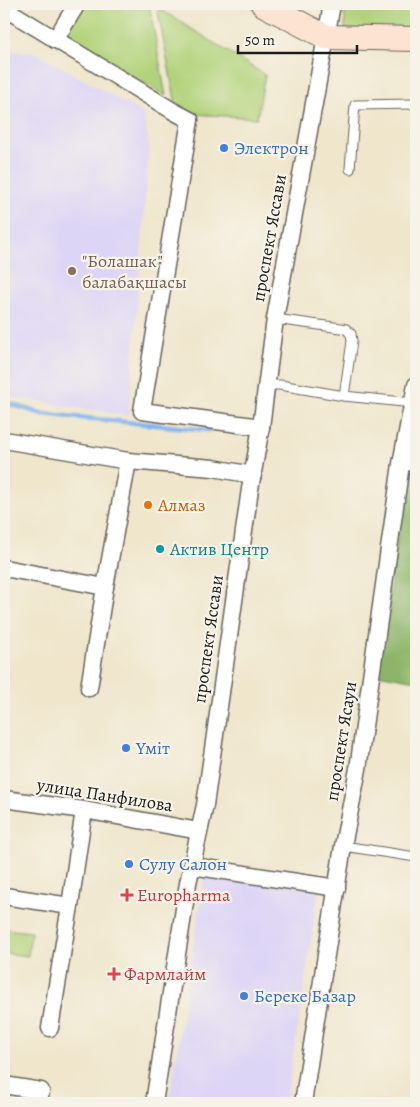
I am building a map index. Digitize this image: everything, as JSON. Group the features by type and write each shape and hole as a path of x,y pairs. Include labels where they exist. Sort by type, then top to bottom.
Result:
{"main road":[{"path":"263,4 326,37 416,39"}],"street":[{"path":"55,40 77,4"},
{"name":"проспект Яссави","path":"154,1103 188,883 205,805 261,428 275,319 332,4"},
{"path":"4,8 173,112 190,120 142,411 261,428"},
{"name":"проспект Ясауи","path":"303,1103 343,846 358,769 409,466 416,385"},
{"path":"4,440 128,461 214,468 253,475"},
{"path":"90,688 105,586 128,461"},
{"path":"4,568 105,586"},
{"name":"улица Панфилова","path":"4,799 84,810 199,831"},
{"path":"50,1028 84,810"},
{"path":"192,866 337,888"},
{"path":"4,896 70,906"},
{"path":"4,1085 41,1091 39,1103"}],"lane":[{"path":"350,169 355,105 416,104"},
{"path":"275,319 341,328 346,329 351,334 352,341 344,396"},
{"path":"267,385 413,403"},
{"path":"343,846 416,857"}],"shaded area":[{"name":"\"Болашак\" балабақшасы","path":"4,50 36,53 144,114 149,146 129,416 4,396"},
{"name":"Береке Базар","path":"205,871 319,889 286,1103 169,1103"}],"green space":[{"path":"83,4 149,4 166,96 64,37"},
{"path":"345,4 416,4 416,31 345,30"},
{"path":"157,7 265,75 257,118 192,114 176,105"},
{"path":"416,445 416,681 377,674 411,446"},
{"path":"4,929 31,932 28,956 4,953"}],"waterway":[{"path":"4,402 43,414 209,430"}],"place":[{"name":"Электрон","path":"224,148"},
{"name":"\"Болашак\" балабақшасы","path":"72,271"},
{"name":"Алмаз","path":"148,505"},
{"name":"Актив Центр","path":"160,549"},
{"name":"Үміт","path":"126,748"},
{"name":"Сулу Салон","path":"129,864"},
{"name":"Europharma","path":"127,895"},
{"name":"Фармлайм","path":"114,974"},
{"name":"Береке Базар","path":"244,996"}]}
